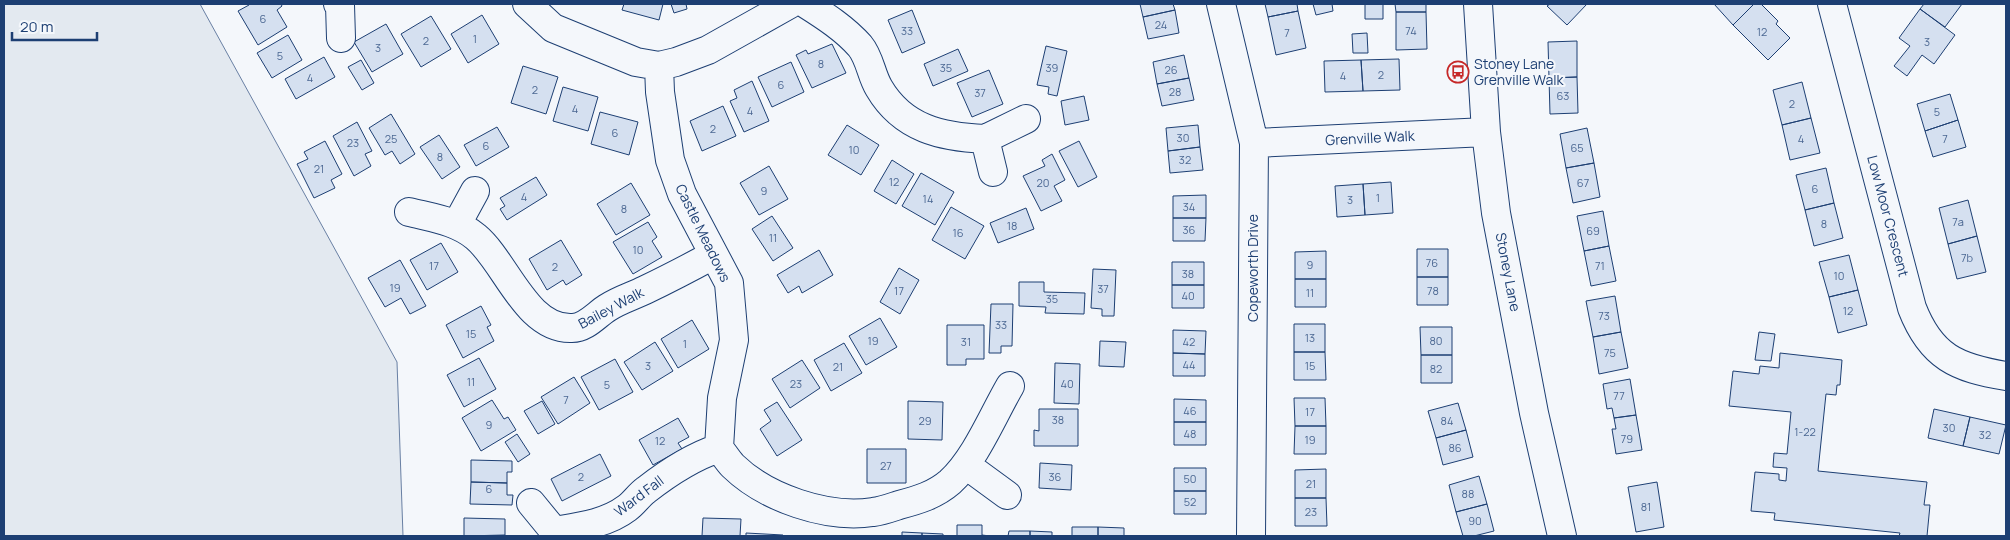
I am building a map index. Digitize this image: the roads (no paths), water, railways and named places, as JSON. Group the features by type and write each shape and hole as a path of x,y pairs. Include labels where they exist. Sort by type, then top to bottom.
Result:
{"street":[{"path":"339,4 341,38"},
{"path":"526,4 553,28 636,62 659,66 708,50 790,4"},
{"path":"806,4 842,28 862,48 878,87 892,107 931,132 951,137 985,139 1026,119"},
{"name":"Copeworth Drive","path":"1221,4 1254,143 1251,536"},
{"name":"Stoney Lane","path":"1478,4 1486,132 1496,213 1534,414 1562,536"},
{"name":"Low Moor Crescent","path":"1832,4 1912,308 1920,329 1932,345 1968,368 2006,376"},
{"name":"Castle Meadows","path":"659,66 660,92 670,160 682,194 729,283 734,340 722,398 719,448"},
{"name":"Grenville Walk","path":"1254,143 1486,132"},
{"path":"985,139 993,172"},
{"path":"457,224 475,191"},
{"name":"Bailey Walk","path":"409,212 457,224 476,237 494,256 522,298 536,314 554,326 573,329 590,322 606,308 644,291 713,255"},
{"path":"719,448 733,466 784,500 814,509 843,513 873,512 927,497 949,483 966,465 1010,386"},
{"name":"Ward Fall","path":"531,503 554,534 605,520 626,509 645,491 680,465 699,455 719,448"},
{"path":"966,465 1007,495"}],"place":[{"name":"Stoney Lane Grenville Walk","path":"1458,72"}]}
